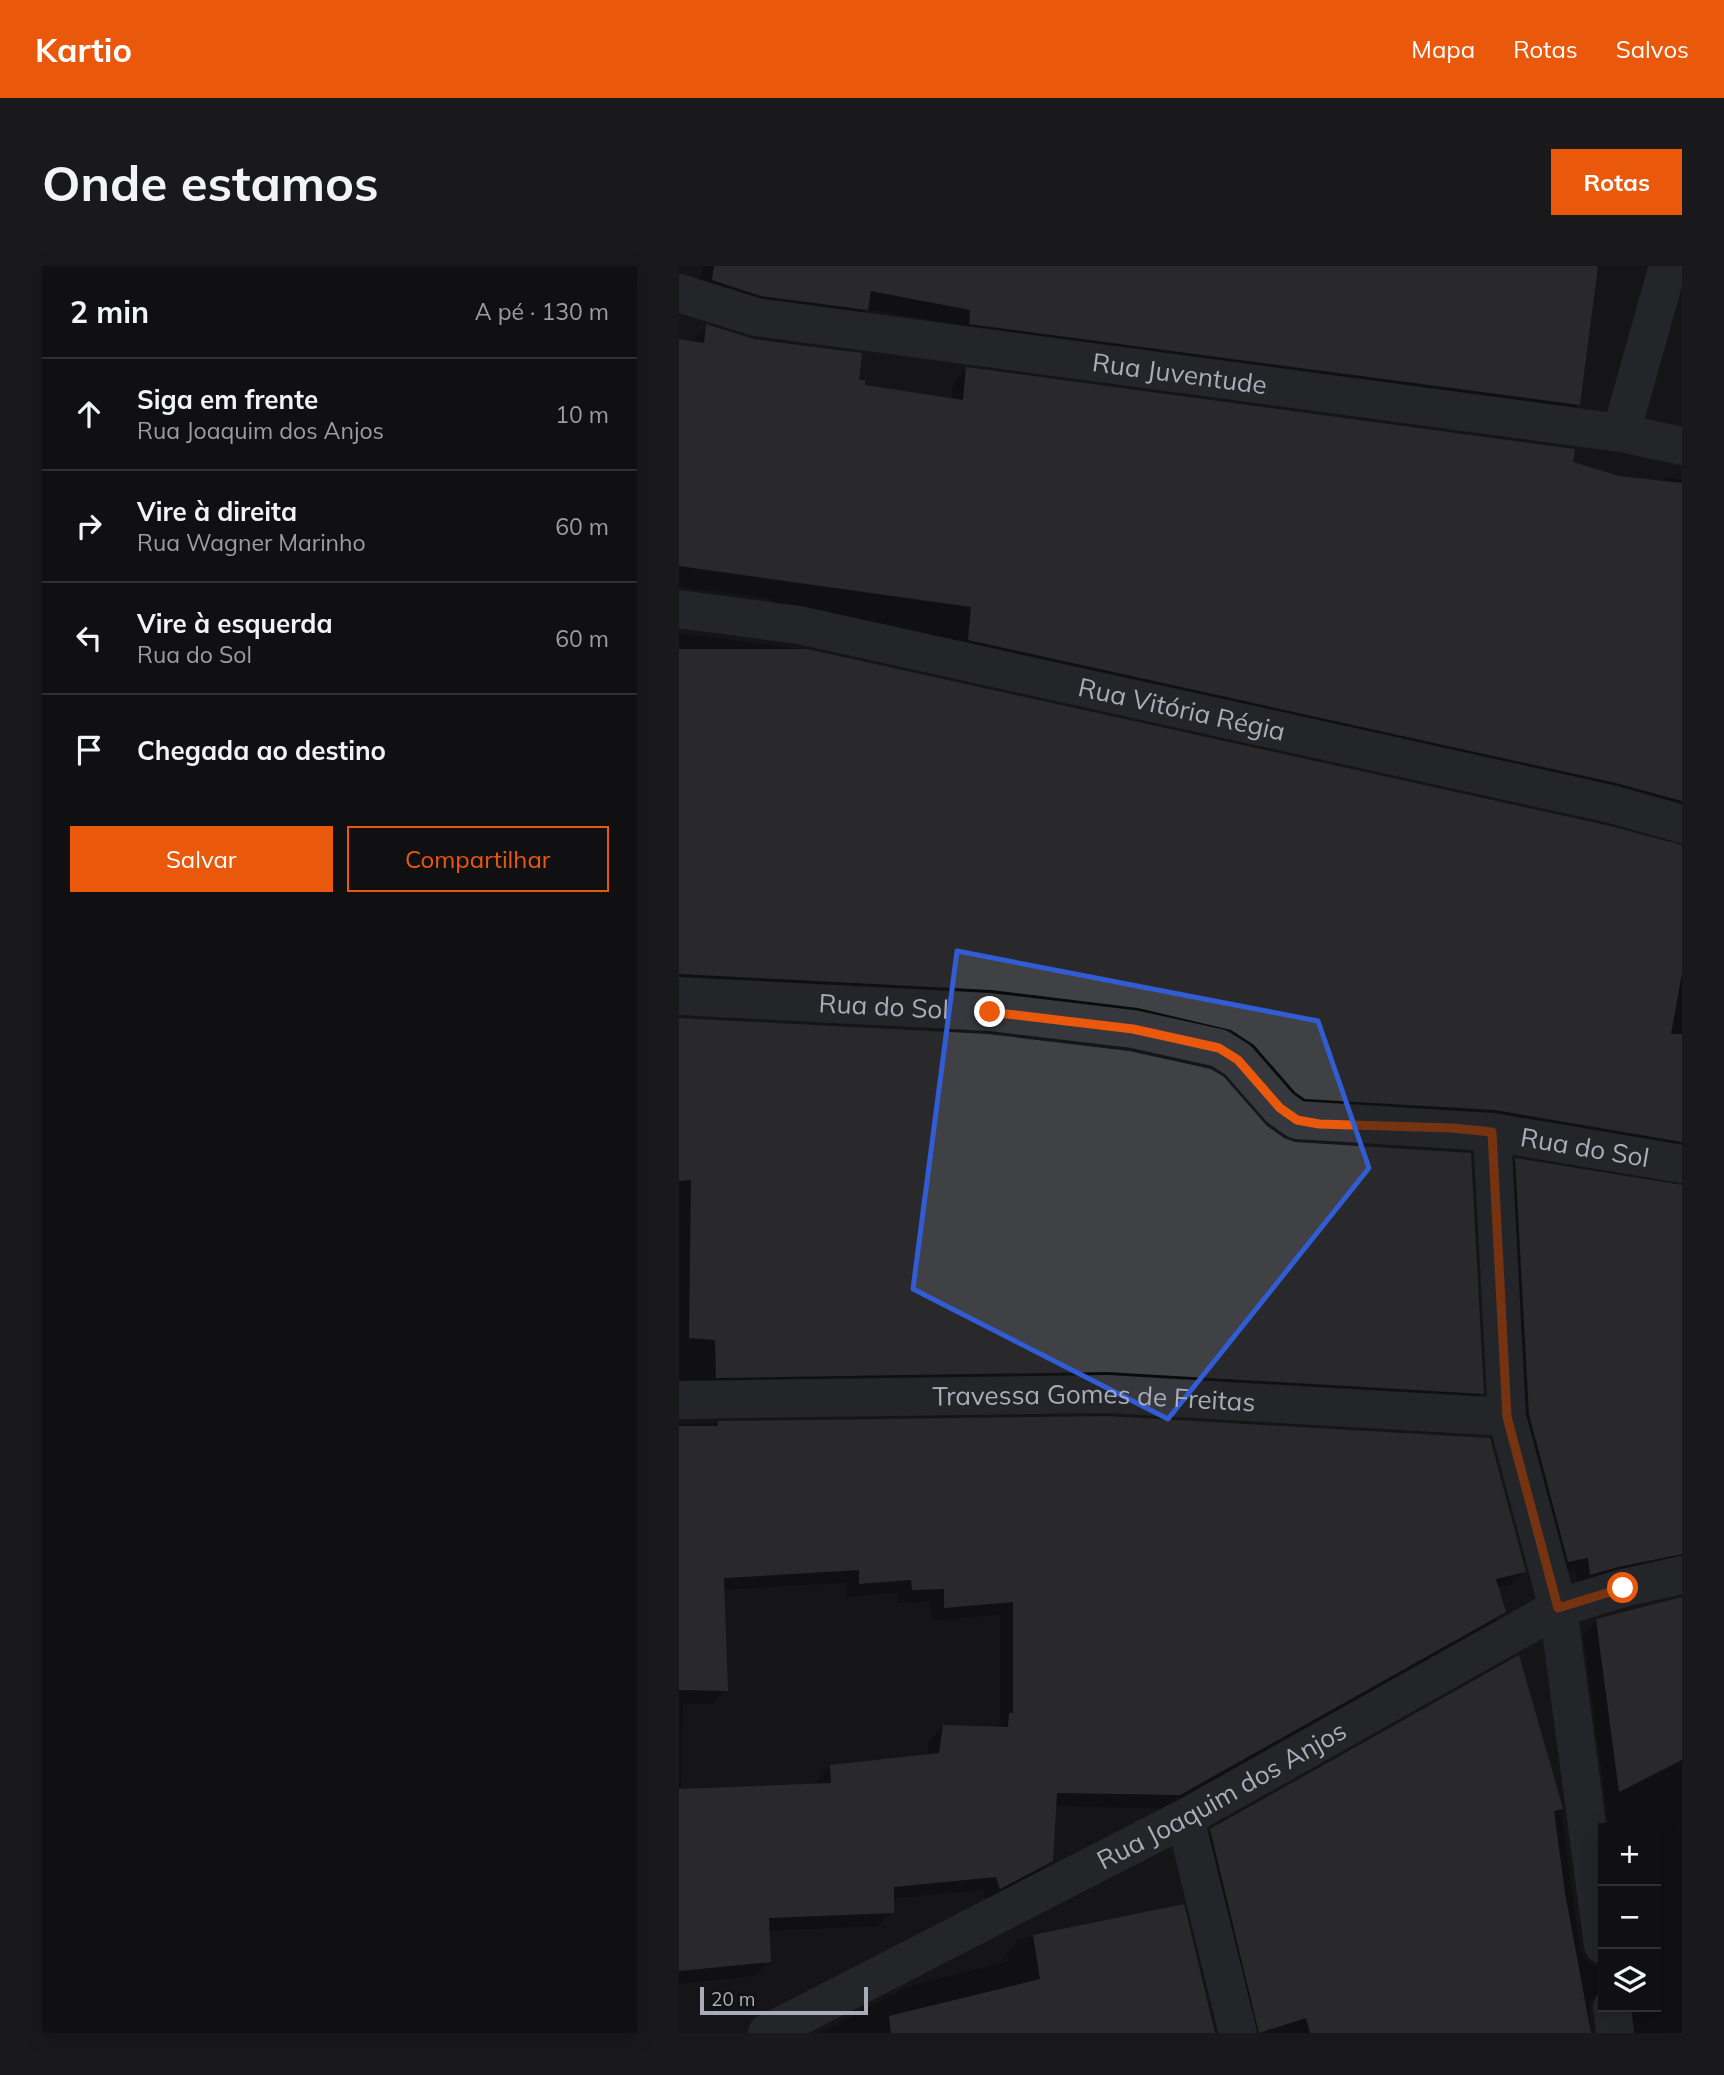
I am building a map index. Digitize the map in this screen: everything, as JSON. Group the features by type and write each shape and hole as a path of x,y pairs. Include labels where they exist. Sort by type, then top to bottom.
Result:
{"street":[{"path":"1621,433 1668,266"},
{"name":"Rua Juventude","path":"679,293 756,317 1621,433 1682,446"},
{"name":"Rua Vitória Régia","path":"679,609 799,625 1611,804 1682,824"},
{"name":"Rua do Sol","path":"679,996 990,1012 1133,1029 1219,1048 1238,1060 1280,1108 1297,1120 1319,1124 1452,1128 1492,1132 1682,1164"},
{"path":"1492,1132 1507,1417 1558,1608 1598,1908"},
{"name":"Travessa Gomes de Freitas","path":"679,1400 1107,1394 1507,1417"},
{"name":"Rua Joaquim dos Anjos","path":"768,2033 1185,1818 1558,1608 1623,1588 1682,1575"},
{"path":"1185,1818 1238,2033"},
{"path":"1613,2012 1615,2033"}],"highlighted area":[{"path":"957,951 1318,1021 1369,1168 1168,1419 913,1289"}],"building":[{"path":"714,266 1598,266 1580,405 969,324 970,310 871,291 868,310 761,296 712,280"},
{"path":"706,324 753,339 862,353 859,380 865,380 865,385 963,400 966,367 1575,449 1573,462 1619,476 1682,483 1682,801 1616,783 968,640 971,607 679,566 679,339 704,343"},
{"path":"679,649 807,649 1606,825 1682,845 1682,973 1671,1034 1682,1034 1682,1142 1495,1110 1305,1099 1295,1092 1254,1045 1231,1030 1138,1008 991,990 679,974"},
{"path":"679,1018 988,1034 1129,1051 1211,1069 1224,1077 1267,1126 1295,1142 1471,1153 1484,1394 1107,1372 716,1378 715,1340 689,1338 691,1180 679,1181"},
{"path":"1515,1158 1682,1185 1682,1554 1590,1575 1588,1558 1568,1562 1529,1414"},
{"path":"1107,1416 1490,1438 1526,1572 1496,1579 1506,1612 1180,1795 1057,1793 1053,1861 1000,1889 996,1877 894,1887 894,1913 769,1918 771,1962 679,1971 679,1789 831,1783 830,1765 939,1753 943,1725 1008,1727 1009,1713 1013,1713 1013,1602 944,1608 944,1589 912,1590 911,1580 859,1584 859,1570 724,1578 728,1691 679,1690 679,1426 718,1426 718,1421"},
{"path":"1682,1597 1682,1760 1619,1792 1596,1619"},
{"path":"1519,1655 1563,1809 1554,1811 1565,1893 1591,2033 1310,2033 1306,2018 1259,2033 1210,1829"},
{"path":"1184,1904 1215,2033 891,2033 889,2016 1040,1979 1033,1935"}],"route":[{"path":"990,1012 1133,1029 1219,1048 1238,1060 1280,1108 1297,1120 1319,1124 1452,1128 1492,1132 1507,1417 1558,1608 1623,1588"}]}
